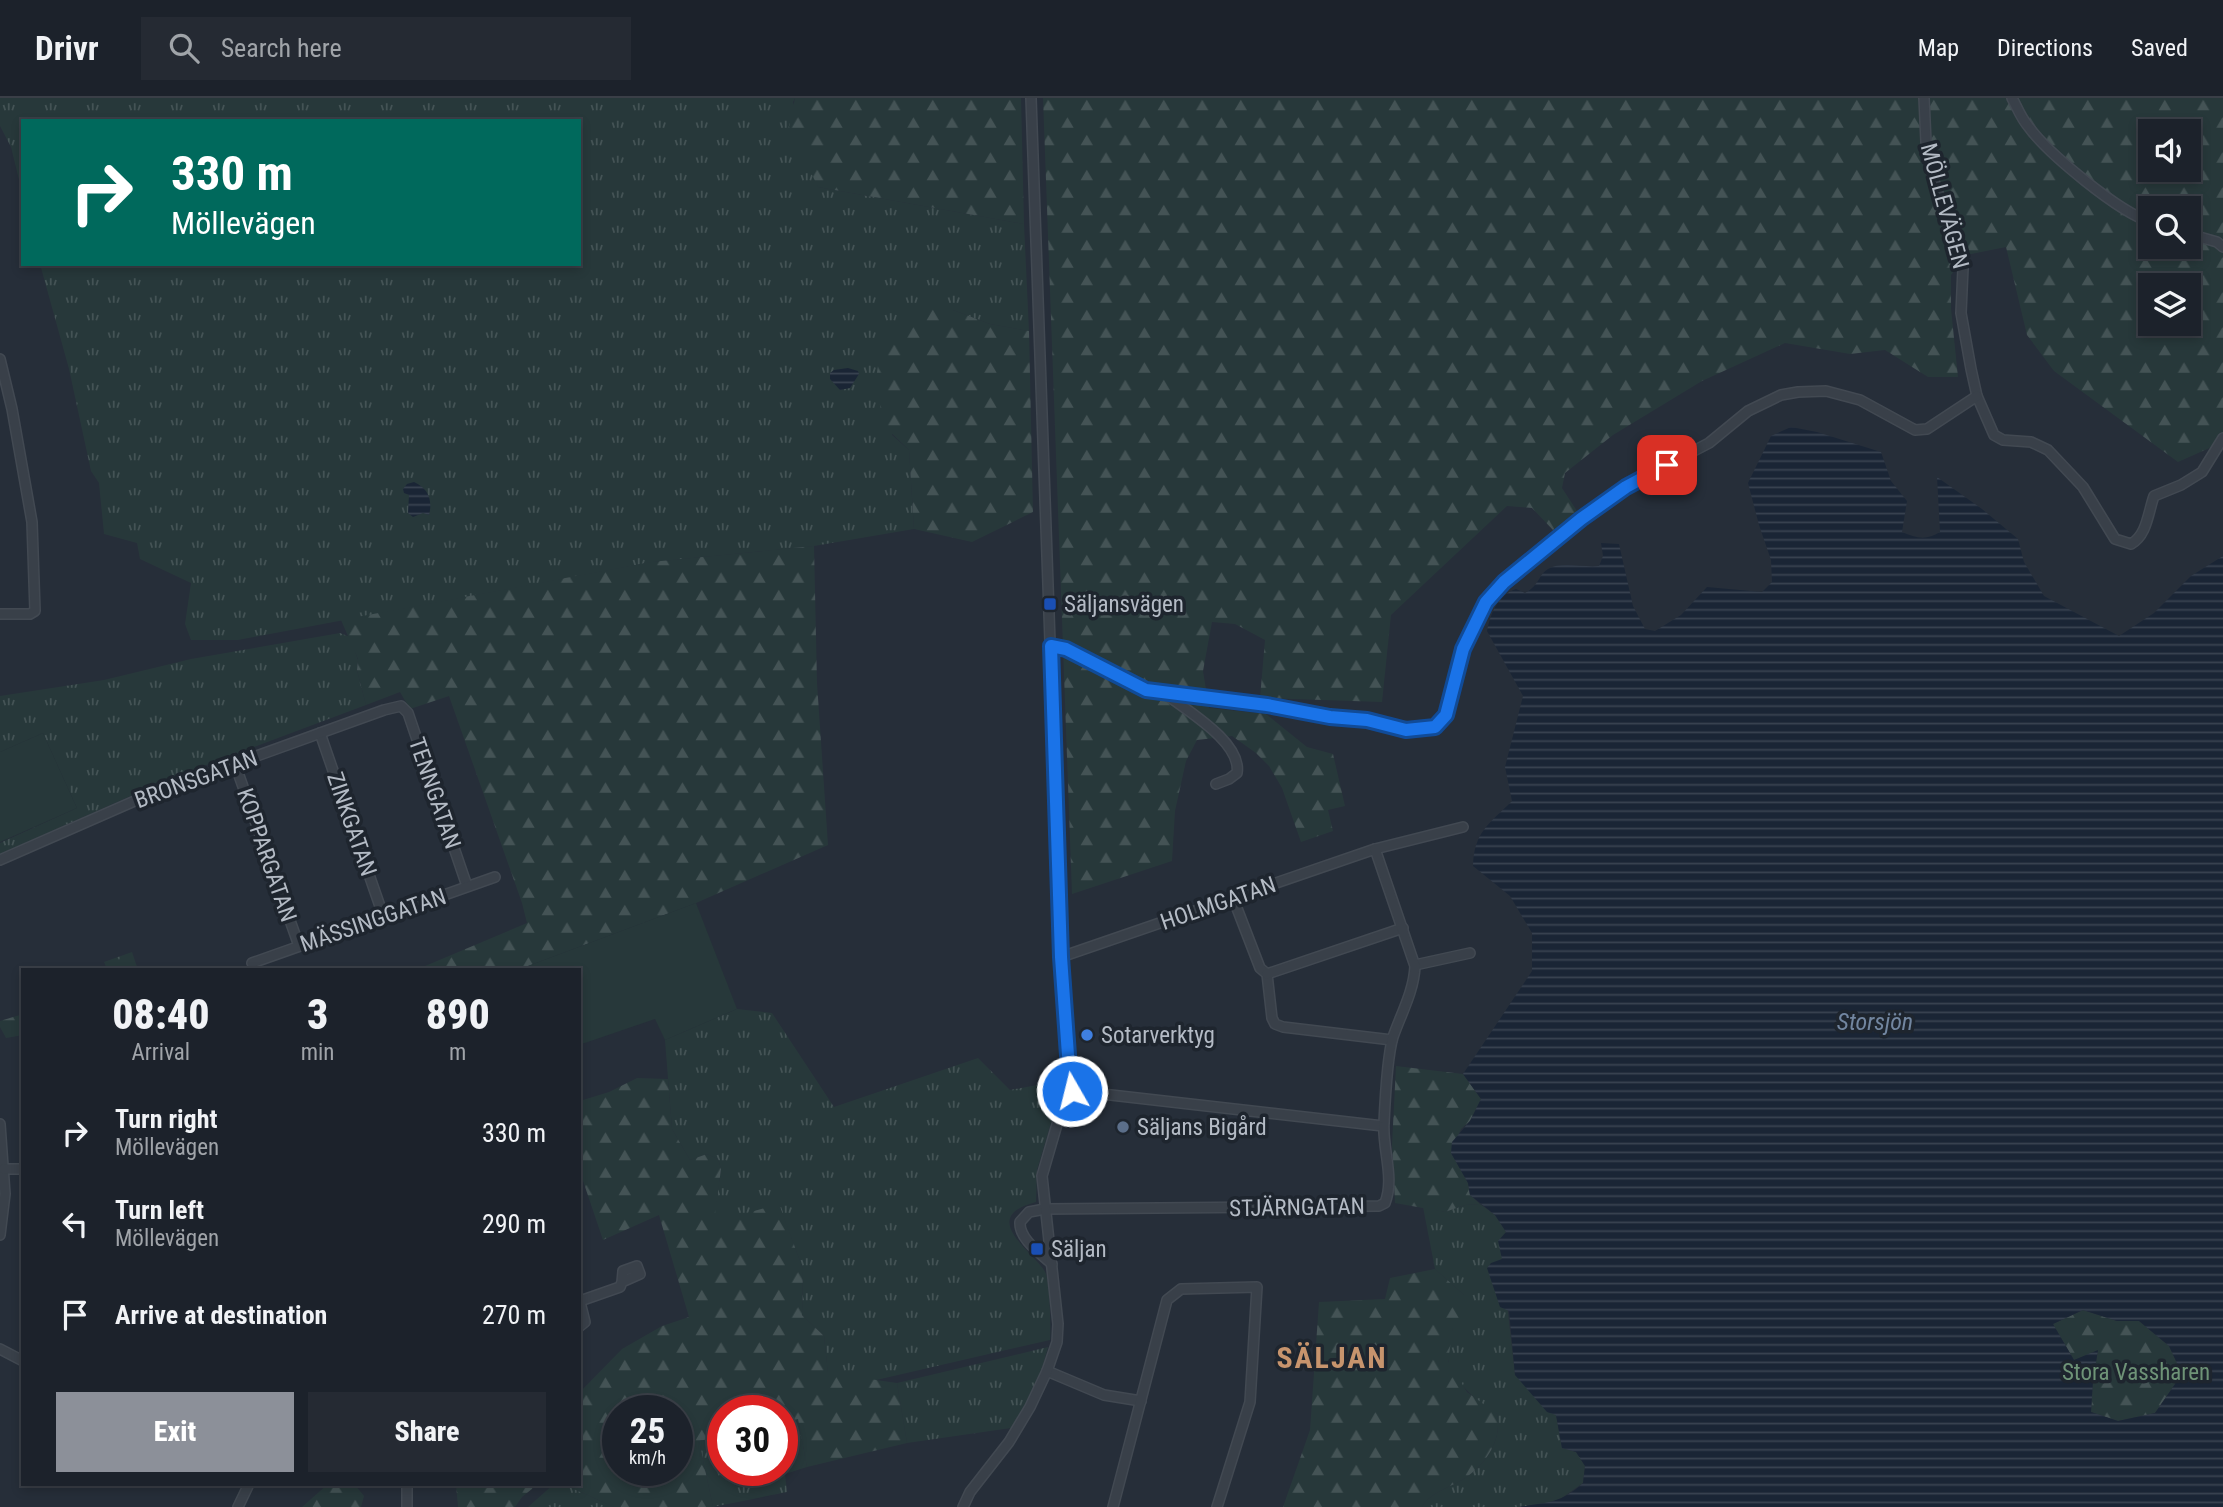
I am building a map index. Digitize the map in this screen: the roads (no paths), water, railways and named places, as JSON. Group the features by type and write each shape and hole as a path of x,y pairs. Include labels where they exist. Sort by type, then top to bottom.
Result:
{"street":[{"path":"963,1507 970,1492 1009,1442 1030,1408 1047,1371 1058,1334 1042,1177 1068,1090 1069,1069 1061,957 1031,98"},
{"name":"MÖLLEVÄGEN","path":"1924,98 1926,142 1932,174 1963,268 1962,324 1977,396 1994,435 2003,440 2031,442 2048,450 2083,487 2115,539 2131,544 2140,537 2154,496 2181,485 2202,472 2223,438"},
{"path":"2012,98 2028,126 2053,154 2099,192 2138,214"},
{"path":"2201,237 2217,242 2223,247"},
{"path":"0,359 12,409 32,522 35,611 30,614 0,614"},
{"path":"1051,646 1066,649 1137,686 1166,694 1267,705 1330,717 1367,720 1406,730 1435,727 1446,715 1459,660 1472,626 1486,602 1504,582 1581,519 1626,487 1709,443 1759,404 1798,391 1841,393 1860,400 1915,430 1921,430 1927,429 1977,396"},
{"path":"1166,694 1213,731 1235,754 1237,773 1216,784"},
{"name":"BRONSGATAN","path":"0,860 146,796 396,707"},
{"name":"TENNGATAN","path":"396,707 405,708 408,713 467,886"},
{"name":"ZINKGATAN","path":"320,733 383,915"},
{"name":"KOPPARGATAN","path":"235,764 299,946"},
{"path":"1464,827 1375,849 1415,965 1470,953"},
{"name":"HOLMGATAN","path":"1061,957 1375,849"},
{"name":"MÄSSINGGATAN","path":"252,962 495,877"},
{"path":"1233,898 1260,968 1267,974 1272,1018 1279,1026 1392,1040"},
{"path":"1267,974 1403,928"},
{"name":"STJÄRNGATAN","path":"1045,1209 1383,1205 1388,1193 1387,1148 1383,1126 1392,1040 1413,985 1415,965"},
{"path":"1068,1090 1383,1126"},
{"path":"0,1124 5,1194 0,1235"},
{"path":"4,1169 21,1169"},
{"path":"1045,1209 1029,1212 1022,1217 1019,1226 1025,1238 1052,1264"},
{"path":"581,1299 620,1287 622,1282"},
{"path":"1113,1507 1167,1300 1181,1289 1257,1287 1250,1402 1217,1507"},
{"path":"0,1349 21,1360"},
{"path":"1047,1371 1104,1395 1141,1401"},
{"path":"238,1507 248,1486"},
{"path":"407,1486 407,1507"}],"water":[{"path":"848,368 858,371 859,374 850,388 840,390 830,379 830,373"},
{"name":"Storsjön","path":"1791,427 1817,432 1881,452 1891,481 1907,501 1902,532 1916,537 1926,538 1940,532 1937,477 2018,539 2024,562 2044,596 2119,636 2154,613 2191,576 2223,556 2223,1507 1519,1507 1553,1501 1567,1495 1583,1483 1585,1466 1576,1452 1562,1448 1556,1415 1547,1412 1515,1375 1509,1311 1500,1307 1487,1268 1491,1263 1502,1259 1498,1241 1506,1232 1495,1215 1470,1195 1468,1183 1451,1153 1452,1142 1470,1121 1481,1099 1463,1074 1532,971 1532,933 1510,896 1473,866 1476,845 1484,829 1512,801 1505,767 1523,696 1487,631 1493,611 1504,595 1516,589 1525,593 1534,587 1545,571 1554,567 1599,566 1603,556 1601,543 1619,544 1633,606 1645,629 1655,631 1681,615 1707,587 1762,592 1772,582 1771,560 1748,483 1771,436","holes":["2083,1310 2117,1321 2139,1321 2169,1346 2182,1374 2155,1413 2118,1421 2091,1412 2098,1350 2074,1360 2053,1324"]},
{"path":"414,482 428,495 429,515 423,513 413,517 408,513 409,495 404,493 403,489"}],"place":[{"name":"Säljansvägen","path":"1050,604"},
{"name":"Sotarverktyg","path":"1087,1035"},
{"name":"Säljans Bigård","path":"1123,1127"},
{"name":"Säljan","path":"1037,1249"}],"district":[{"name":"SÄLJAN","path":"1332,1358"}],"park label":[{"name":"Stora Vassharen","path":"2136,1372"}]}
